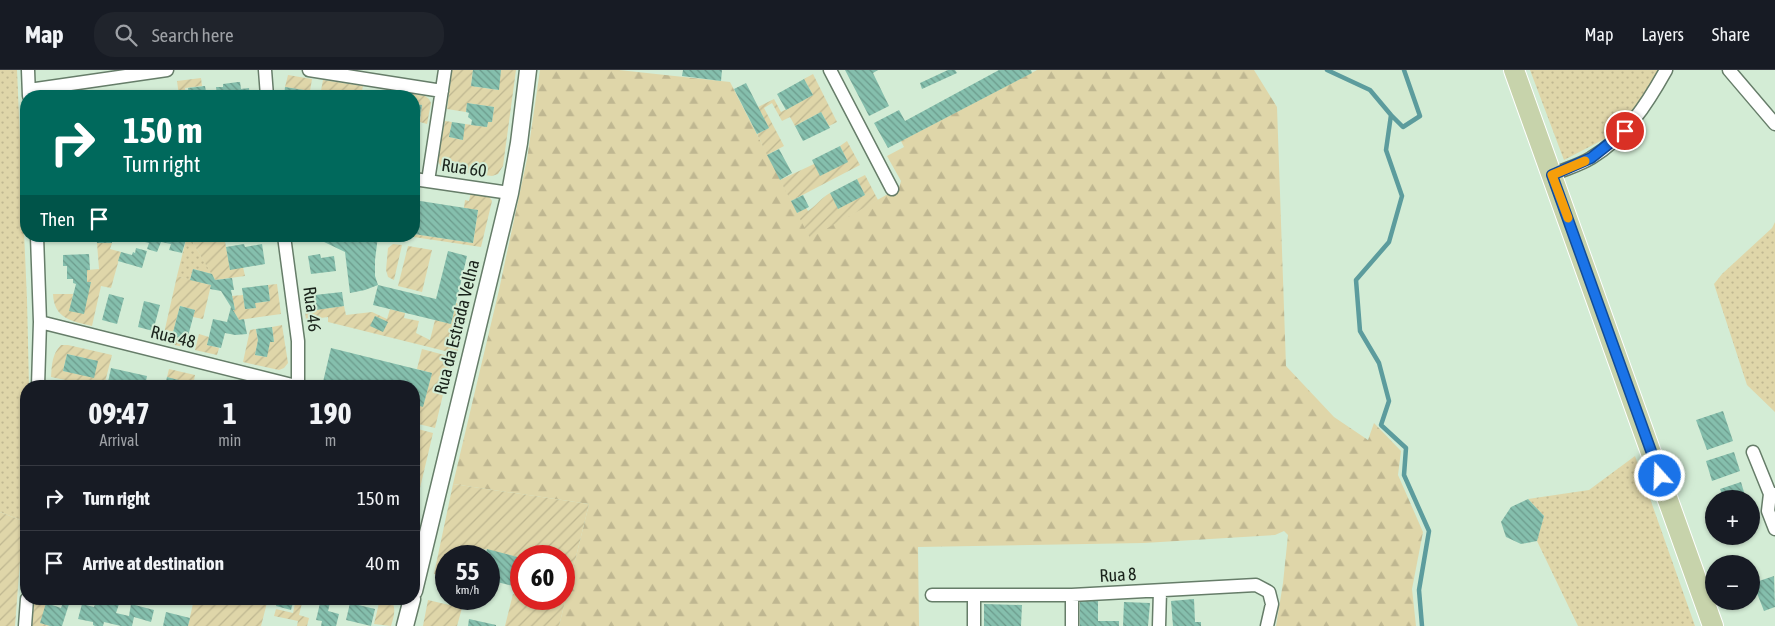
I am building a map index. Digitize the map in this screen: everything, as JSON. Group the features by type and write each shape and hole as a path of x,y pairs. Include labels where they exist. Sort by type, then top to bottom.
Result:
{"main road":[{"path":"1514,70 1713,626"}],"street":[{"path":"28,70 29,90"},
{"path":"47,90 167,70"},
{"path":"265,70 267,90"},
{"path":"309,70 442,90"},
{"path":"428,181 445,70"},
{"name":"Rua da Estrada Velha","path":"420,565 510,193 519,143 528,70"},
{"path":"830,70 892,189"},
{"path":"1552,175 1591,158 1625,131 1650,99 1666,70"},
{"path":"1729,70 1775,124"},
{"name":"Rua 60","path":"420,180 510,193"},
{"path":"37,242 40,322 38,380"},
{"name":"Rua 46","path":"285,242 298,341 297,380"},
{"name":"Rua 48","path":"40,322 273,380"},
{"path":"1753,452 1772,494 1768,511 1775,529"},
{"name":"Rua 8","path":"932,594 1072,595 1256,585 1269,592 1272,604 1267,626"},
{"path":"1159,626 1160,591"},
{"path":"974,595 974,626"},
{"path":"1072,595 1072,626"},
{"path":"25,626 27,605"},
{"path":"405,626 410,605"}],"green space":[{"path":"0,70 17,70 20,139 20,242 24,242 29,380 20,380 20,520 0,512"},
{"path":"452,70 473,70 471,86 498,90 501,70 516,70 503,166 498,174 492,176 445,170 438,161 445,121 452,122 449,137 462,140 465,124 487,127 488,122 492,122 494,107 467,103 466,112 447,109"},
{"path":"540,70 619,70 730,82 810,237 899,188 901,181 887,156 904,147 901,141 1037,70 1254,70 1277,107 1286,366 1334,417 1368,440 1374,423 1401,451 1398,475 1423,532 1412,589 1416,626 1276,626 1288,535 1284,531 1275,535 1144,543 918,547 919,626 559,626 563,610 575,610 575,561 589,504 453,484 499,290 527,159"},
{"path":"1530,70 1659,70 1639,103 1616,133 1564,160"},
{"path":"813,74 837,122 829,126 821,112 795,126 790,117 782,121 772,103 764,108 784,146 767,155 757,134 769,128 758,107 774,99 781,112 813,95 804,79"},
{"path":"288,75 312,79 310,90 285,87"},
{"path":"201,78 202,86 178,90 177,81"},
{"path":"323,80 363,86 362,90 321,90"},
{"path":"420,95 425,96 431,103 427,124 420,122 422,105 420,105"},
{"path":"847,141 860,165 791,201 780,180 814,164 848,162 840,146"},
{"path":"865,175 878,200 810,238 797,213 806,208 808,211 830,193 838,208 865,195 857,179"},
{"path":"471,192 488,195 492,201 481,247 420,238 420,235 473,243 478,210 464,208 465,200 469,201"},
{"path":"1775,222 1775,412 1747,385 1714,284 1722,274 1772,228"},
{"path":"186,242 193,242 212,274 193,269 190,280 177,276"},
{"path":"193,242 225,242 230,269 243,267 245,276 215,280"},
{"path":"97,243 112,243 110,249 121,252 111,288 101,286 92,326 65,318 57,309 53,294 73,294 70,310 91,282 87,282 87,270 99,269"},
{"path":"393,244 402,245 394,280 388,277 386,270 388,248"},
{"path":"408,246 432,250 422,292 398,286"},
{"path":"177,276 211,285 203,319 193,317 195,310 180,306 172,336 185,339 183,347 162,342"},
{"path":"277,284 281,314 239,320 233,310 235,310 232,296 243,295 245,309 255,308 255,303 270,301 268,285"},
{"path":"456,303 468,306 457,354 328,322 328,317 306,320 305,311 344,306 346,315 372,312 387,319 390,309 405,313 404,318 419,321 416,333 430,340 435,320 451,324"},
{"path":"282,325 288,363 284,368 279,370 243,362 250,330 256,329 258,340 255,355 266,357 270,342 274,341 272,327"},
{"path":"199,334 209,337 207,345 219,348 217,355 195,350"},
{"path":"61,345 68,345 112,355 106,380 65,380 51,377 53,359","holes":["67,354 97,361 94,377 63,371"]},
{"path":"422,349 452,357 435,428 420,424 420,405 423,406 432,373 417,369"},
{"path":"169,369 195,375 194,380 178,380 167,377"},
{"path":"420,430 433,433 420,488"},
{"path":"1635,456 1695,626 1578,626 1537,541 1544,516 1528,499 1589,490"},
{"path":"453,484 589,504 575,561 575,545 510,545 510,555 500,553 500,545 440,545"},
{"path":"0,512 20,520 20,560 15,626 0,626"},
{"path":"428,600 435,602 435,610 461,610 457,626 423,626"},
{"path":"34,605 46,605 41,623 50,626 32,626"},
{"path":"193,605 266,605 261,626 188,626"},
{"path":"295,605 302,605 299,615 309,618 307,626 297,626 298,621 274,616 276,609 293,613"},
{"path":"379,605 394,605 391,626 374,624"},
{"path":"510,606 510,610 563,610 559,626 505,626"}],"building":[{"path":"473,70 501,70 499,90 471,86"},
{"path":"683,70 722,70 721,81 682,76"},
{"path":"845,70 878,70 873,73 889,106 869,116"},
{"path":"948,70 955,70 957,73 922,89 920,83"},
{"path":"999,70 1031,70 1032,73 888,148 874,123 899,110 905,121"},
{"path":"804,79 813,95 786,110 777,94"},
{"path":"240,82 241,89 249,88 249,90 216,90 216,87 223,87 223,84"},
{"path":"746,83 769,128 757,134 734,89"},
{"path":"205,86 206,90 188,90 188,88"},
{"path":"285,87 304,90 285,90"},
{"path":"467,103 494,107 492,122 488,122 487,127 471,125 472,120 468,117 469,113 466,112"},
{"path":"821,112 830,128 803,141 795,126"},
{"path":"452,122 465,124 463,140 449,137"},
{"path":"840,146 848,162 820,176 812,160"},
{"path":"779,149 792,173 780,180 767,155"},
{"path":"857,179 865,195 838,209 830,193"},
{"path":"803,195 809,207 797,213 791,201"},
{"path":"420,201 478,210 473,243 420,235"},
{"path":"145,242 161,242 157,252 147,249 149,243"},
{"path":"161,242 185,242 182,253 169,250 171,244"},
{"path":"324,242 377,242 375,276 378,285 350,293 345,252"},
{"path":"244,244 245,247 262,244 265,264 230,270 226,247"},
{"path":"136,248 147,251 142,268 118,261 121,252 132,255 133,252 135,253"},
{"path":"448,251 467,256 451,324 373,305 378,285 436,299"},
{"path":"89,254 90,270 87,270 87,282 91,282 84,314 69,311 76,284 73,283 73,279 67,279 67,266 63,266 63,255"},
{"path":"320,254 321,258 334,256 336,271 311,274 308,256"},
{"path":"193,269 212,274 215,280 232,278 234,290 231,290 235,310 233,310 239,320 244,319 247,334 235,335 225,333 221,348 207,345 213,319 227,322 231,307 221,291 210,289 211,285 190,280"},
{"path":"268,285 270,301 255,303 256,308 245,309 242,288"},
{"path":"342,292 344,306 316,310 315,295"},
{"path":"109,294 124,298 117,324 102,320"},
{"path":"144,301 160,305 153,331 138,327"},
{"path":"180,306 195,310 187,340 172,336"},
{"path":"375,316 388,322 383,332 370,326"},
{"path":"272,327 274,342 270,342 267,357 255,355 258,340 256,329"},
{"path":"331,348 432,373 423,407 420,406 420,380 323,380"},
{"path":"67,354 98,361 94,378 63,371"},
{"path":"111,368 147,376 146,380 108,380"},
{"path":"167,377 178,380 166,380"},
{"path":"1723,411 1733,441 1707,450 1696,420"},
{"path":"1734,452 1740,471 1712,481 1706,461"},
{"path":"1741,482 1743,490 1720,490"},
{"path":"1528,499 1544,516 1537,541 1521,544 1506,537 1501,522 1511,507"},
{"path":"500,552 510,555 510,585 500,583"},
{"path":"1774,576 1775,607 1764,611 1760,601 1760,581"},
{"path":"1194,599 1195,622 1201,622 1201,626 1173,626 1171,601"},
{"path":"1080,600 1098,601 1098,621 1119,621 1119,626 1080,626"},
{"path":"1124,602 1150,603 1148,626 1123,626"},
{"path":"984,604 1022,605 1021,626 984,626"},
{"path":"45,605 61,608 62,605 69,605 62,626 50,626 40,623"},
{"path":"82,605 94,607 95,605 119,605 116,613 129,616 131,605 154,610 151,622 134,617 132,626 121,626 104,622 103,626 95,626 93,622 78,619"},
{"path":"276,605 292,605 291,610"},
{"path":"320,605 330,605 328,611 339,614 336,626 321,626 322,621 316,620"},
{"path":"350,605 375,609 371,626 346,620"},
{"path":"166,612 190,618 188,626 163,626"},
{"path":"469,619 496,625 496,626 468,626"}],"waterway":[{"path":"1327,70 1370,90 1391,115 1386,150 1402,196 1389,242 1356,280 1360,331 1379,363 1389,401 1381,425 1406,448 1404,475 1429,531 1419,590 1422,626"},
{"path":"1391,115 1403,127 1420,116 1404,70"}],"slow traffic":[{"path":"1568,218 1552,175 1585,161"}],"route":[{"path":"1625,131 1591,158 1552,175 1660,476"}]}
